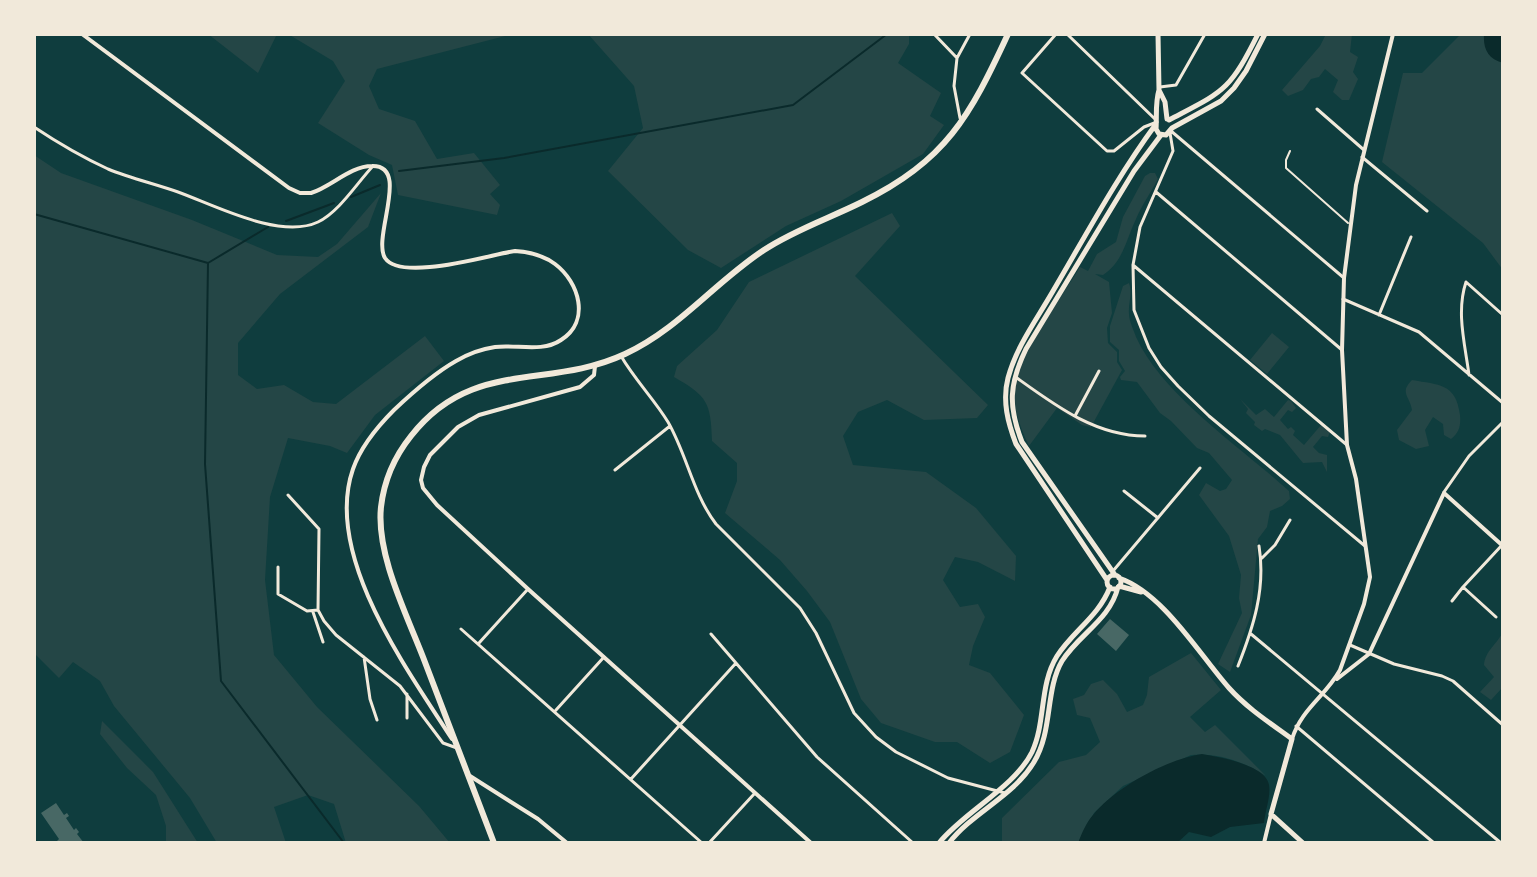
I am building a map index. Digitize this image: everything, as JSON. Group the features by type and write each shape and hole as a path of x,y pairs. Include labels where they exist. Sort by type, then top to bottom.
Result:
{"highway":[{"path":"494,843 388,562 380,521 386,483 395,460 428,416 471,388 621,356 656,338 739,267 767,248 912,175 935,154 962,121 1008,34"}],"main road":[{"path":"1158,34 1160,88 1156,131 1161,135"},
{"path":"1258,34 1243,64 1226,87 1215,96 1157,122 1123,169 1021,346 1006,403 1016,444 1116,575 1130,582 1176,622 1231,690 1292,739 1271,814 1303,843"},
{"path":"1012,375 1122,190 1161,135 1208,109 1234,88 1265,34"},
{"path":"1160,88 1171,131"},
{"path":"939,843 960,820 1016,773 1032,751 1055,660 1101,606 1110,587 1052,493"},
{"path":"1107,580 1116,575"},
{"path":"949,843 967,823 1027,773 1041,749 1062,661 1110,609 1118,587 1116,575"},
{"path":"1110,587 1142,593"}],"street":[{"path":"82,34 289,188 300,193 311,193 373,165 385,171 390,180 382,246 384,256 395,266 414,269 515,251 532,253 556,264 577,293 579,304 574,326 561,340 551,345 497,346 455,361 413,392 380,424 361,449 352,471 347,504 348,528 362,586 376,615 457,748"},
{"path":"934,34 957,58"},
{"path":"962,121 954,86 957,58 970,34"},
{"path":"1056,34 1022,73 1107,151 1114,151 1144,127 1157,122 1067,34"},
{"path":"1160,88 1176,85 1205,34"},
{"path":"1334,681 1368,590 1367,548 1347,445 1342,350 1344,278 1349,224 1362,157 1393,34"},
{"path":"1317,109 1364,150"},
{"path":"34,127 112,170 254,220 286,227 319,222 373,165"},
{"path":"1171,131 1173,151 1137,237 1133,265 1134,310 1149,348 1161,367 1209,416 1367,548"},
{"path":"1171,131 1344,278"},
{"path":"1362,157 1427,211"},
{"path":"1156,192 1342,350"},
{"path":"1379,315 1411,237"},
{"path":"1133,265 1347,445"},
{"path":"1469,375 1461,314 1466,282 1503,315"},
{"path":"1343,299 1428,337 1503,403"},
{"path":"621,356 633,378 670,426 706,511 800,608 816,633 854,713 876,737 896,752 948,778 1005,793"},
{"path":"596,363 594,375 580,387 479,415 447,435 424,467 421,480 427,494 811,843"},
{"path":"1075,416 1099,371"},
{"path":"1012,375 1075,416 1112,434 1145,436"},
{"path":"1292,739 1307,708 1334,681 1369,654 1444,493 1469,456 1503,422"},
{"path":"615,470 670,426"},
{"path":"1116,575 1200,468"},
{"path":"1124,491 1158,518"},
{"path":"1444,493 1503,545 1452,601"},
{"path":"288,495 319,529 318,610 328,627 387,674 407,694 440,740 457,748"},
{"path":"1261,559 1275,545 1290,520"},
{"path":"1238,666 1258,605 1259,546"},
{"path":"278,567 278,594 312,612 323,642"},
{"path":"1463,587 1496,617"},
{"path":"478,644 528,589"},
{"path":"312,612 318,610"},
{"path":"461,629 702,843"},
{"path":"711,634 817,757 913,843"},
{"path":"1251,634 1501,843"},
{"path":"1350,645 1453,681 1503,725"},
{"path":"364,656 370,699 377,720"},
{"path":"556,711 604,657"},
{"path":"631,779 736,663"},
{"path":"407,694 407,718"},
{"path":"1296,726 1434,843"},
{"path":"467,774 538,819 567,843"},
{"path":"709,843 755,793"},
{"path":"1264,843 1271,814"}],"lane":[{"path":"1290,151 1286,168 1349,224"}],"shaded area":[{"path":"208,34 277,34 258,73"},
{"path":"288,34 513,34 377,69 369,86 379,109 415,121 437,159 474,153 500,185 490,194 500,205 497,215 398,195 392,165 369,155 318,123 345,81 333,61"},
{"path":"588,34 909,34 909,44 898,63 941,93 930,116 944,125 923,154 841,201 786,226 721,268 688,250 608,171 643,128 634,86"},
{"path":"1326,34 1352,34 1350,52 1358,57 1353,72 1358,79 1349,100 1342,100 1333,92 1338,80 1325,69 1319,77 1311,79 1303,90 1288,96 1282,90 1320,46"},
{"path":"1461,34 1503,34 1503,270 1483,243 1382,162 1403,73 1422,73"},
{"path":"1484,34 1503,34 1503,63 1488,53"},
{"path":"34,155 61,173 192,220 277,255 318,257 337,244 381,193 368,227 280,294 238,343 238,375 257,389 284,385 313,402 336,404 425,336 444,361 375,415 347,453 330,446 288,438 270,497 265,580 274,655 317,707 419,806 450,843 346,843 334,804 308,795 274,807 286,843 217,843 190,798 114,706 100,681 73,662 59,678 34,653"},
{"path":"1155,173 1158,179 1138,214 1120,257 1103,275 1095,274 1109,282 1112,313 1107,328 1108,343 1117,352 1117,362 1122,370 1091,427 1082,425 1057,408 1029,446 1015,402 1015,383 1022,362 1036,334 1080,267 1088,271 1097,254 1116,242 1123,217 1145,176"},
{"path":"892,213 900,226 855,276 988,405 977,418 924,420 887,400 858,412 843,436 853,465 926,472 976,508 1016,556 1015,581 978,562 955,557 943,580 960,607 978,604 985,617 969,665 990,673 1024,715 1010,752 990,763 957,742 935,742 881,723 861,699 830,622 780,560 725,513 737,481 737,463 712,441 708,409 700,395 674,377 677,366 717,330 749,282"},
{"path":"1129,283 1130,320 1148,359 1183,400 1289,491 1290,499 1270,511 1267,527 1258,539 1251,615 1230,672 1218,664 1242,613 1239,598 1241,575 1229,536 1199,495 1206,483 1220,491 1226,489 1232,480 1209,453 1197,448 1160,413 1137,382 1121,380 1125,371 1119,361 1119,350 1110,342 1110,326 1123,286"},
{"path":"1272,333 1289,347 1267,374 1250,360"},
{"path":"1412,380 1445,387 1455,397 1460,423 1458,432 1451,439 1444,435 1443,424 1433,417 1425,430 1429,446 1416,449 1399,440 1397,430 1412,410 1406,388"},
{"path":"1240,399 1256,415 1265,409 1274,417 1288,400 1291,401 1296,408 1292,412 1288,410 1280,420 1288,429 1291,427 1295,431 1293,435 1304,445 1321,425 1330,432 1328,437 1322,436 1313,447 1327,455 1327,472 1322,462 1303,463 1280,435 1265,429 1262,431 1254,425"},
{"path":"1503,632 1503,687 1491,700 1480,692 1494,677 1484,665"},
{"path":"1191,653 1221,690 1190,717 1205,732 1215,725 1266,776 1230,759 1191,755 1123,786 1094,813 1078,843 1002,843 1002,818 1059,762 1086,755 1100,742 1090,718 1077,715 1073,699 1084,695 1091,684 1103,680 1117,694 1127,712 1143,705 1149,677"},
{"path":"102,721 153,772 198,843 166,843 166,826 156,795 127,768 100,734"},
{"path":"1202,754 1241,763 1266,778 1269,794 1264,823 1230,827 1211,837 1189,832 1177,843 1078,843 1091,818 1115,794 1158,768"}],"building":[{"path":"1110,619 1129,635 1116,651 1097,634"},
{"path":"56,803 64,815 67,813 69,816 66,818 84,843 55,843 59,839 41,813"}],"waterway":[{"path":"399,171 504,158 793,105 887,34"},
{"path":"351,197 380,185"},
{"path":"286,221 334,203"},
{"path":"34,214 208,263 268,227"},
{"path":"208,263 205,464 221,681 344,843"}]}
